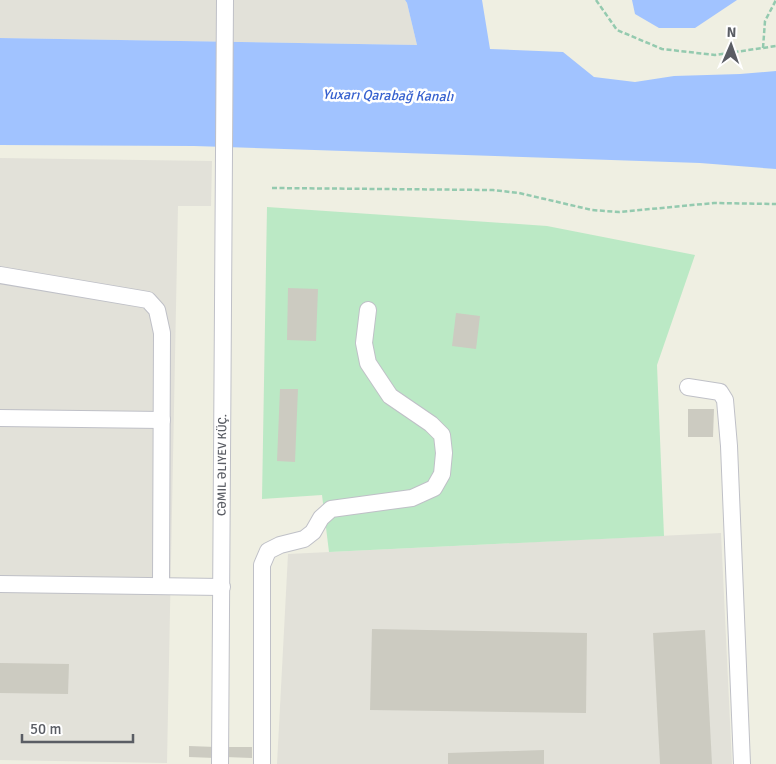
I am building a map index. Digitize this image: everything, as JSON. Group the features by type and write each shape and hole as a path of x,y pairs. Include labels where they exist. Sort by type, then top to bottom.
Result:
{"street":[{"name":"CƏMIL ƏLIYEV KÜÇ.","path":"220,764 225,0"},
{"path":"0,275 148,300 157,310 162,333 161,586"},
{"path":"262,764 262,564 268,551 280,545 304,539 313,532 321,518 331,509 412,498 434,488 442,474 444,453 442,435 431,424 390,396 368,363 364,343 368,310"},
{"path":"688,387 720,392 725,400 729,446 742,764"},
{"path":"0,418 162,420"},
{"path":"0,584 222,587"}],"path":[{"path":"596,0 617,30 662,49 715,55 776,46"},
{"path":"763,48 765,21 776,0"},
{"path":"272,188 492,190 519,193 592,210 619,212 714,203 776,204"}],"shaded area":[{"path":"0,0 405,0 417,45 0,38"},
{"path":"0,158 212,161 211,206 178,206 167,763 0,760"},
{"path":"721,533 732,764 277,764 288,554"}],"green space":[{"path":"267,207 547,226 695,255 657,365 664,536 329,552 322,495 262,499"}],"water":[{"name":"Yuxarı Qarabağ Kanalı","path":"405,0 482,0 490,49 563,52 594,77 635,82 674,76 776,71 776,169 700,163 194,146 0,145 0,38 417,45"},
{"path":"632,0 737,0 695,28 659,28 635,14"}],"building":[{"path":"288,288 318,289 316,341 287,340"},
{"path":"456,313 480,316 476,349 452,346"},
{"path":"280,389 298,389 295,462 277,461"},
{"path":"688,409 714,409 713,437 688,437"},
{"path":"372,629 587,633 586,713 370,710"},
{"path":"705,630 712,764 660,764 653,633"},
{"path":"0,663 69,664 68,694 0,693"},
{"path":"189,746 216,747 215,758 189,757"},
{"path":"226,747 252,747 252,758 225,757"},
{"path":"544,750 544,764 448,764 448,753"}]}
